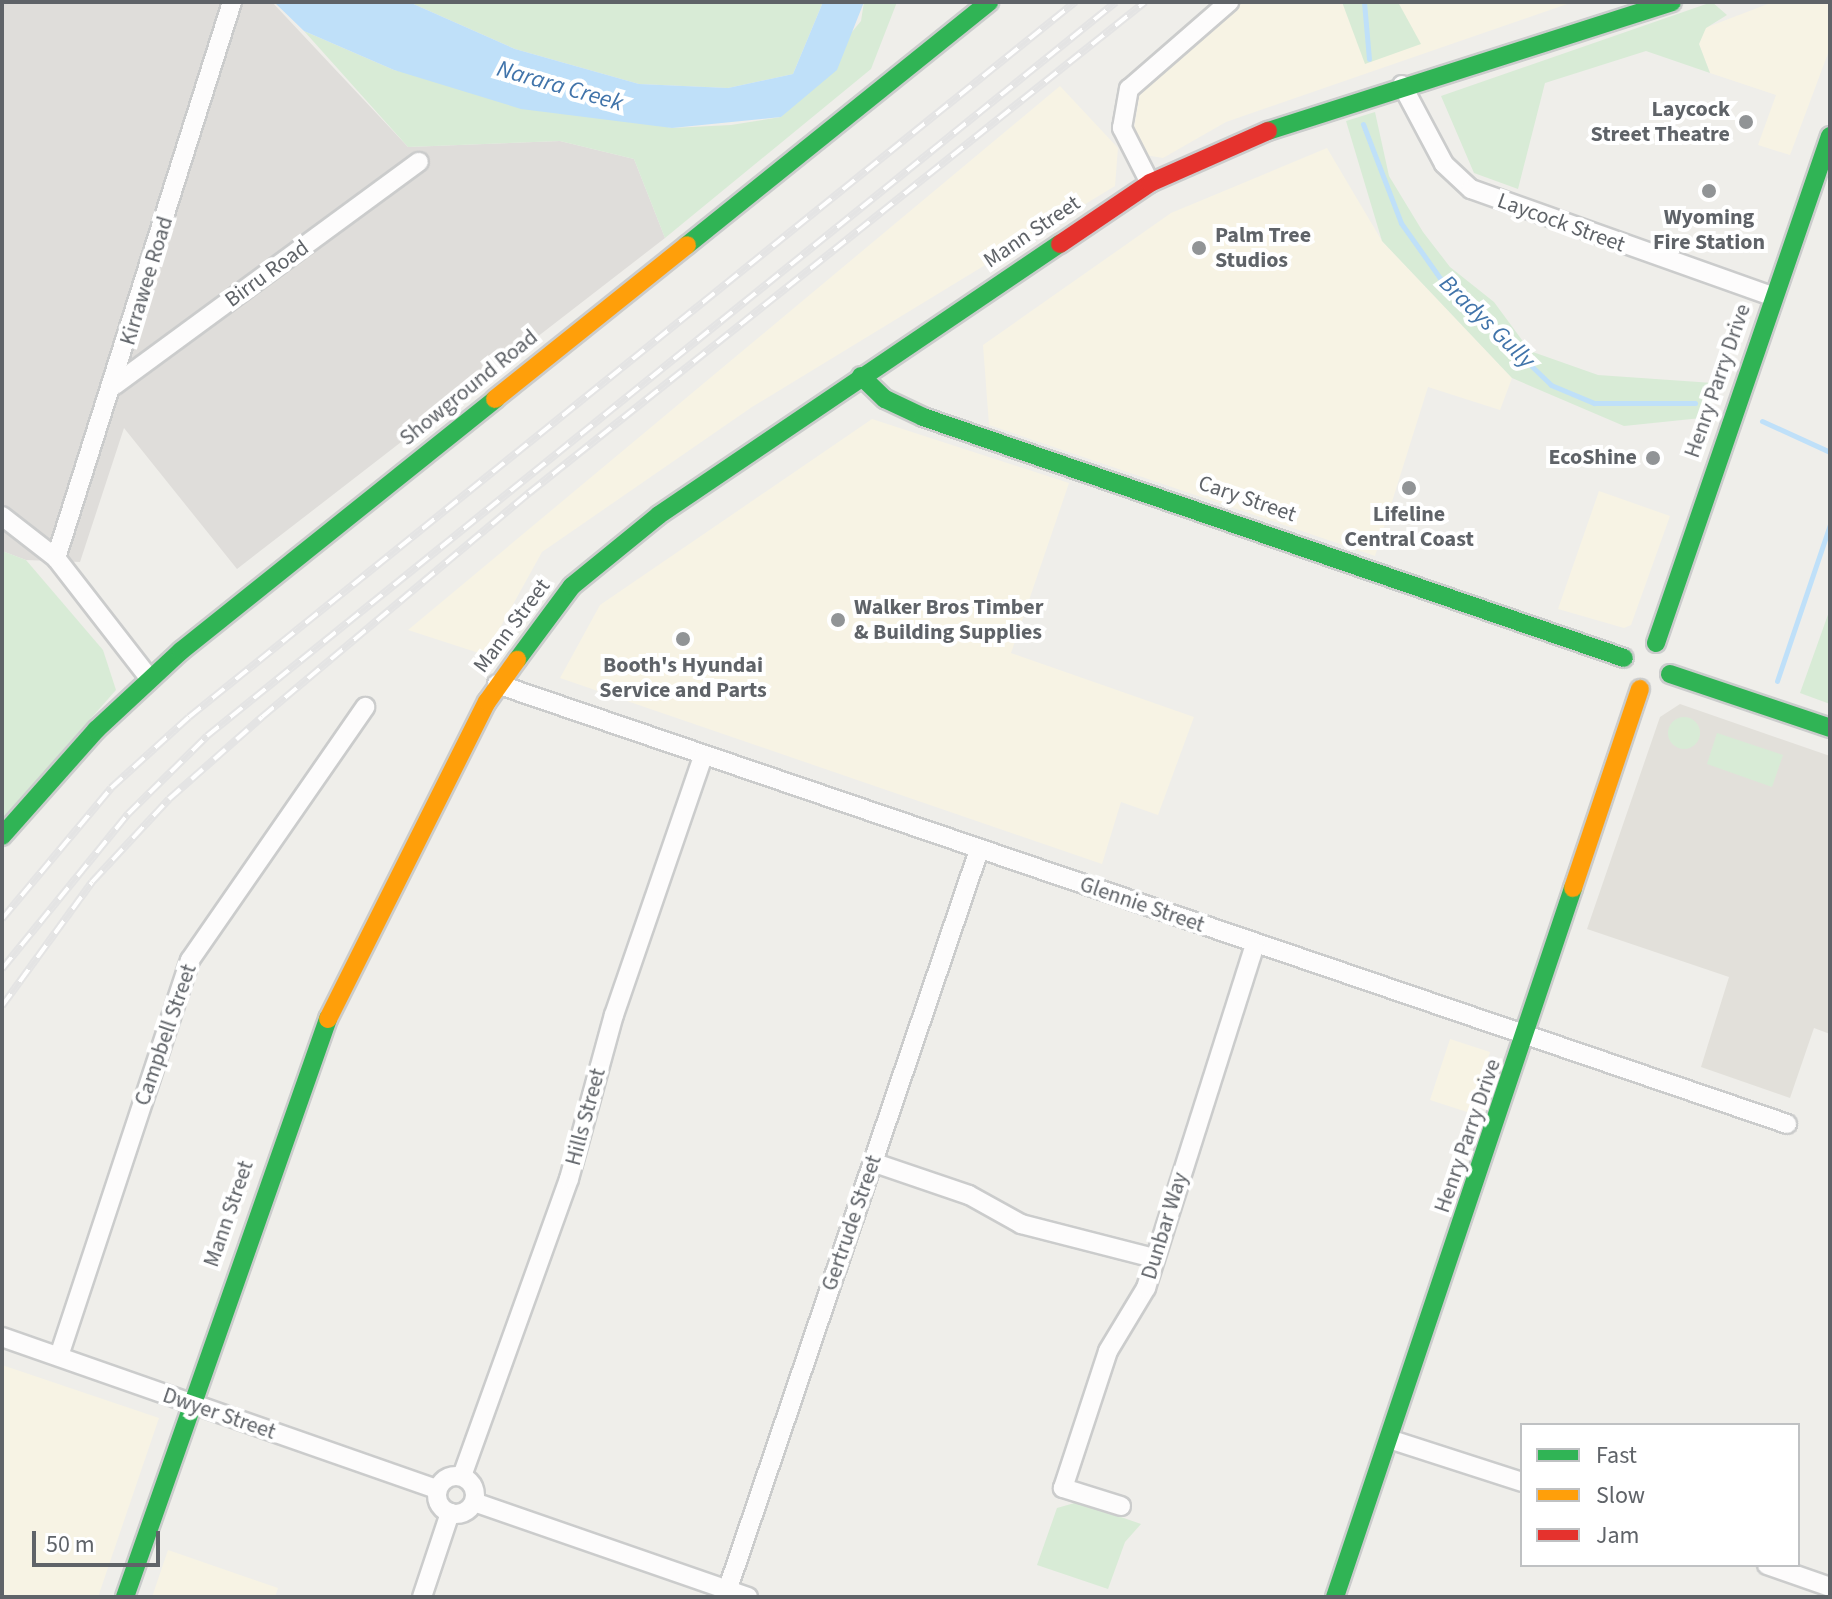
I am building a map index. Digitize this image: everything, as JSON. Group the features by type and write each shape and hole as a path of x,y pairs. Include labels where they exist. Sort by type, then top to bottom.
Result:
{"main road":[{"name":"Showground Road","path":"2,836 149,678 989,2"},
{"name":"Mann Street","path":"1402,85 1623,2"},
{"name":"Mann Street","path":"125,1597 317,1042 497,684 543,618 606,554 861,376 1150,183 1243,139 1402,85 1672,2"},
{"name":"Henry Parry Drive","path":"1656,643 1772,296 1830,136"},
{"name":"Cary Street","path":"861,376 885,399 923,417 1624,658"},
{"path":"1656,643 1671,659 1670,674 1661,686 1640,689 1628,680 1624,658 1634,646 1656,643"},
{"path":"1670,674 1830,728"},
{"name":"Henry Parry Drive","path":"1335,1597 1527,1035 1640,689"}],"street":[{"name":"Kirrawee Road","path":"56,558 115,385 232,2"},
{"path":"1150,183 1122,128 1129,89 1229,2"},
{"name":"Laycock Street","path":"1402,85 1444,164 1471,189 1772,296"},
{"name":"Birru Road","path":"115,385 419,162"},
{"path":"2,516 56,558 149,678"},
{"name":"Glennie Street","path":"497,684 1787,1124"},
{"name":"Campbell Street","path":"59,1356 190,960 365,707"},
{"name":"Hills Street","path":"462,1476 569,1179 614,1015 703,756"},
{"name":"Gertrude Street","path":"726,1594 979,850"},
{"name":"Dunbar Way","path":"1121,1506 1063,1488 1108,1351 1146,1288 1255,944"},
{"path":"872,1162 969,1195 1021,1224 1153,1258"},
{"name":"Dwyer Street","path":"2,1337 437,1489"},
{"path":"1389,1439 1520,1481"},
{"path":"422,1597 450,1513 437,1489 462,1476 475,1489 474,1502"},
{"path":"450,1513 474,1502 726,1594 748,1597"},
{"path":"1773,1567 1830,1587"}],"shaded area":[{"path":"2,2 272,2 408,147 560,141 634,159 665,238 237,569 124,428 80,562 26,560 2,551"},
{"path":"1240,2 1573,2 1226,122 1163,158 1145,155 1133,135 1142,79"},
{"path":"1773,2 1830,2 1830,48 1790,155 1758,145 1776,95 1710,73 1699,44 1705,28"},
{"path":"1060,86 1118,148 1115,186 752,407 542,552 485,655 408,630"},
{"path":"1327,148 1382,241 1512,378 1500,410 1428,387 1375,556 989,425 983,345 1171,213"},
{"path":"872,419 1069,483 1011,653 1194,717 1158,815 1121,802 1102,864 560,678 600,605"},
{"path":"1599,491 1670,516 1631,625 1624,628 1558,609"},
{"path":"1680,704 1830,756 1830,1034 1814,1028 1790,1098 1701,1067 1729,977 1587,929 1660,717"},
{"path":"1450,1039 1490,1052 1470,1113 1430,1100"},
{"path":"2,1365 159,1418 98,1597 2,1597"},
{"path":"168,1550 278,1588 275,1597 152,1597"}],"green space":[{"path":"409,2 823,2 793,74 728,88 639,84 515,49"},
{"path":"864,2 897,2 871,69 665,238 634,159 560,141 408,147 304,31 394,70 672,128 731,125 781,117 861,21"},
{"path":"1342,2 1398,2 1421,44 1365,64"},
{"path":"1712,2 1727,15 1706,28 1699,44 1710,73 1646,51 1545,83 1518,189 1474,173 1441,96"},
{"path":"1375,112 1389,176 1423,232 1450,267 1494,302 1530,351 1598,375 1713,383 1711,417 1624,426 1512,378 1382,241 1346,121"},
{"path":"2,551 26,560 103,650 116,690 2,819"},
{"path":"1830,609 1830,704 1800,693"},
{"path":"1684,717 1695,722 1700,733 1695,744 1684,749 1673,744 1668,733 1673,722"},
{"path":"1717,733 1783,755 1772,787 1707,764"},
{"path":"1078,1502 1141,1524 1125,1542 1108,1589 1037,1565 1057,1508"}],"water":[{"name":"Narara Creek","path":"274,2 409,2 515,49 639,84 728,88 793,74 823,2 864,2 837,70 781,117 672,128 521,109 394,70 304,31"}],"waterway":[{"name":"Bradys Gully","path":"1364,2 1369,59"},
{"name":"Bradys Gully","path":"1363,124 1401,223 1440,278 1551,385 1594,403 1695,403"},
{"name":"Bradys Gully","path":"1762,421 1830,452"},
{"name":"Bradys Gully","path":"1777,681 1830,524"},
{"name":"Bradys Gully","path":"1830,1125 1830,1134"}],"railway":[{"path":"2,919 111,788 189,717 1075,2"},
{"path":"2,969 128,814 207,736 1116,2"},
{"path":"2,1006 92,882 169,799 262,717 529,493 1145,2"}],"traffic: fast":[{"path":"687,245 989,2"},
{"path":"1268,131 1672,2"},
{"path":"1656,643 1830,136"},
{"path":"517,660 572,586 659,515 1060,244"},
{"path":"861,376 885,399 923,417 1624,658"},
{"path":"2,836 96,730 181,651 495,399"},
{"path":"1670,674 1830,728"},
{"path":"1335,1597 1573,888"},
{"path":"125,1597 328,1019"}],"traffic: slow":[{"path":"495,399 687,245"},
{"path":"328,1019 487,702 517,660"},
{"path":"1573,888 1640,689"}],"traffic: jam":[{"path":"1060,244 1150,183 1268,131"}],"place":[{"name":"Laycock Street Theatre","path":"1746,122"},
{"name":"Wyoming Fire Station","path":"1709,191"},
{"name":"Palm Tree Studios","path":"1199,248"},
{"name":"EcoShine","path":"1653,458"},
{"name":"Lifeline Central Coast","path":"1409,488"},
{"name":"Walker Bros Timber & Building Supplies","path":"838,620"},
{"name":"Booth's Hyundai Service and Parts","path":"683,639"}]}
